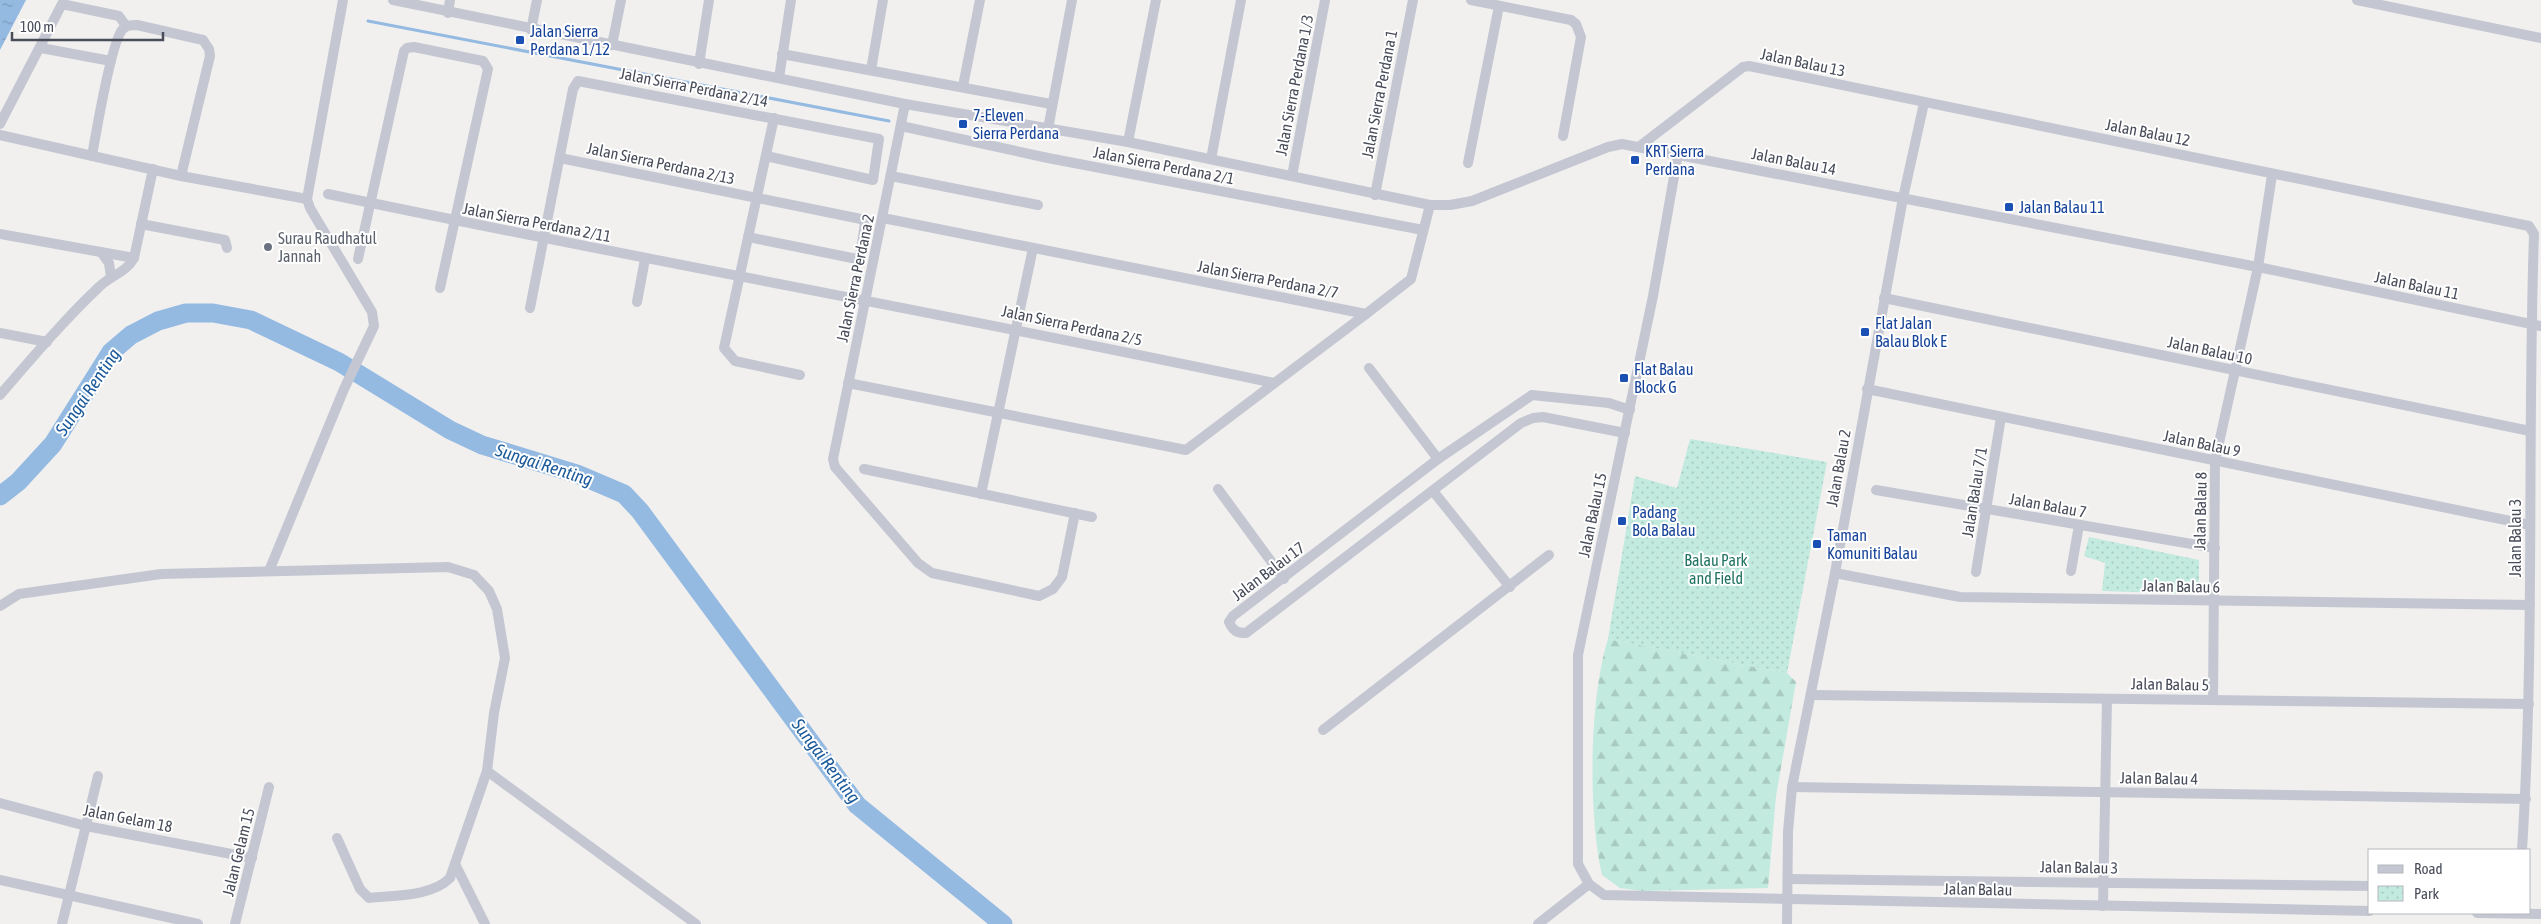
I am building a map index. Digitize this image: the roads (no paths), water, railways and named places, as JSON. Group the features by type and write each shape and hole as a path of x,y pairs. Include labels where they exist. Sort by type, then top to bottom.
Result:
{"street":[{"path":"269,571 344,389 374,326 372,312 310,208 307,199 343,0"},
{"name":"Jalan Balau 14","path":"393,0 699,64 779,78 905,104 1128,142 1430,205 1450,205 1472,200 1608,147 1622,144 1903,198"},
{"path":"448,13 450,0"},
{"path":"531,30 537,0"},
{"path":"612,45 621,0"},
{"path":"699,64 709,0"},
{"path":"779,78 791,0"},
{"path":"871,70 883,0"},
{"path":"963,86 980,0"},
{"path":"1048,129 1051,104 1072,0"},
{"path":"1128,142 1156,0"},
{"path":"1211,159 1241,0"},
{"name":"Jalan Sierra Perdana 1/3","path":"1292,176 1325,0"},
{"name":"Jalan Sierra Perdana 1","path":"1375,194 1413,0"},
{"path":"1471,0 1571,20 1578,28 1581,37 1563,136"},
{"path":"2360,0 2541,38"},
{"path":"0,124 41,48 57,9 62,4 119,16 126,26"},
{"path":"1468,164 1499,6"},
{"path":"92,156 111,62 121,30 126,26 137,25 203,40 209,49 181,176"},
{"path":"358,260 404,51 414,47 483,61 488,69 440,288"},
{"path":"41,48 111,62"},
{"path":"782,54 963,86 1051,104"},
{"name":"Jalan Balau 13","path":"1640,146 1747,66 1924,103"},
{"name":"Jalan Sierra Perdana 2/14","path":"560,158 573,89 578,81 880,139 873,180 766,156"},
{"name":"Jalan Balau 12","path":"1924,103 2529,226"},
{"name":"Jalan Balau 2","path":"1787,924 1786,900 1792,787 1800,738 1812,695 1884,298 1924,103"},
{"name":"Jalan Sierra Perdana 2","path":"905,104 833,459 835,468 918,563 932,573 1039,596 1049,592 1062,577 1075,513"},
{"path":"774,118 724,348 735,361 800,375"},
{"name":"Jalan Sierra Perdana 2/1","path":"901,126 1057,160 1423,230"},
{"path":"0,135 181,176 307,199"},
{"name":"Jalan Balau 15","path":"1589,884 1578,864 1578,655 1653,296 1678,154"},
{"path":"530,308 560,158"},
{"name":"Jalan Sierra Perdana 2/13","path":"560,158 860,219 865,223 860,257 857,259 748,237"},
{"path":"0,395 96,290 111,278 127,269 134,258 153,169"},
{"path":"2258,267 2272,175"},
{"path":"890,176 1038,205"},
{"name":"Jalan Sierra Perdana 2/11","path":"328,194 739,278"},
{"name":"Jalan Balau 11","path":"1903,198 2258,267 2536,325"},
{"path":"848,384 1186,450 1411,279 1430,205"},
{"name":"Jalan Sierra Perdana 2/7","path":"883,218 1366,314"},
{"path":"141,224 224,240 227,248"},
{"name":"Jalan Balau 3","path":"2522,849 2526,799 2529,704 2530,431 2536,325 2534,234 2529,226"},
{"path":"0,234 134,258"},
{"path":"981,494 1033,248"},
{"path":"101,252 109,263 111,278"},
{"path":"637,302 646,259"},
{"name":"Jalan Balau 8","path":"2213,700 2216,461 2258,267"},
{"name":"Jalan Sierra Perdana 2/5","path":"739,278 1016,328 1274,383"},
{"name":"Jalan Balau 10","path":"1884,298 2530,431"},
{"path":"0,333 48,342"},
{"path":"1369,368 1438,459"},
{"name":"Jalan Balau 9","path":"1867,389 2530,526"},
{"name":"Jalan Balau 17","path":"1625,433 1554,419 1533,418 1521,423 1246,633 1237,633 1229,622 1232,616 1284,579 1438,459 1532,395 1609,403 1630,410"},
{"name":"Jalan Balau 7/1","path":"1976,572 2001,417"},
{"path":"864,469 1092,517"},
{"path":"1218,490 1284,579"},
{"name":"Jalan Balau 7","path":"1876,490 2214,548"},
{"path":"1432,491 1510,587"},
{"path":"2071,571 2079,525"},
{"path":"1323,730 1549,555"},
{"path":"0,606 19,594 161,574 448,567 474,576 489,590 498,609 505,658 494,713 487,771 450,878 443,885 429,891 369,898 363,895 337,838"},
{"name":"Jalan Balau 6","path":"1835,573 1960,597 2530,606"},
{"name":"Jalan Balau 5","path":"1812,695 2529,704"},
{"path":"2103,906 2107,699"},
{"path":"487,771 696,924"},
{"path":"62,924 98,776"},
{"name":"Jalan Gelam 15","path":"235,924 269,787"},
{"name":"Jalan Balau 4","path":"1792,787 2526,799"},
{"name":"Jalan Gelam 18","path":"0,802 86,826 252,858"},
{"path":"454,864 485,924"},
{"name":"Jalan Balau 3","path":"1788,879 2368,886"},
{"path":"0,880 68,897 198,924"},
{"path":"1538,924 1589,884"},
{"name":"Jalan Balau","path":"1589,884 1604,895 2368,911"}],"water":[{"path":"0,0 26,0 0,50"}],"waterway":[{"path":"368,21 889,121"},
{"name":"Sungai Renting","path":"0,496 18,482 53,444 111,352 131,335 158,321 186,313 213,313 251,320 339,362 450,430 482,445 577,474 624,494 640,511 857,805 1003,924"}],"place":[{"name":"Jalan Sierra Perdana 1/12","path":"520,40"},
{"name":"7-Eleven Sierra Perdana","path":"963,124"},
{"name":"KRT Sierra Perdana","path":"1635,160"},
{"name":"Jalan Balau 11","path":"2009,207"},
{"name":"Surau Raudhatul Jannah","path":"268,247"},
{"name":"Flat Jalan Balau Blok E","path":"1865,332"},
{"name":"Flat Balau Block G","path":"1624,378"},
{"name":"Padang Bola Balau","path":"1622,521"},
{"name":"Taman Komuniti Balau","path":"1817,544"}],"park label":[{"name":"Balau Park and Field","path":"1716,569"}]}
